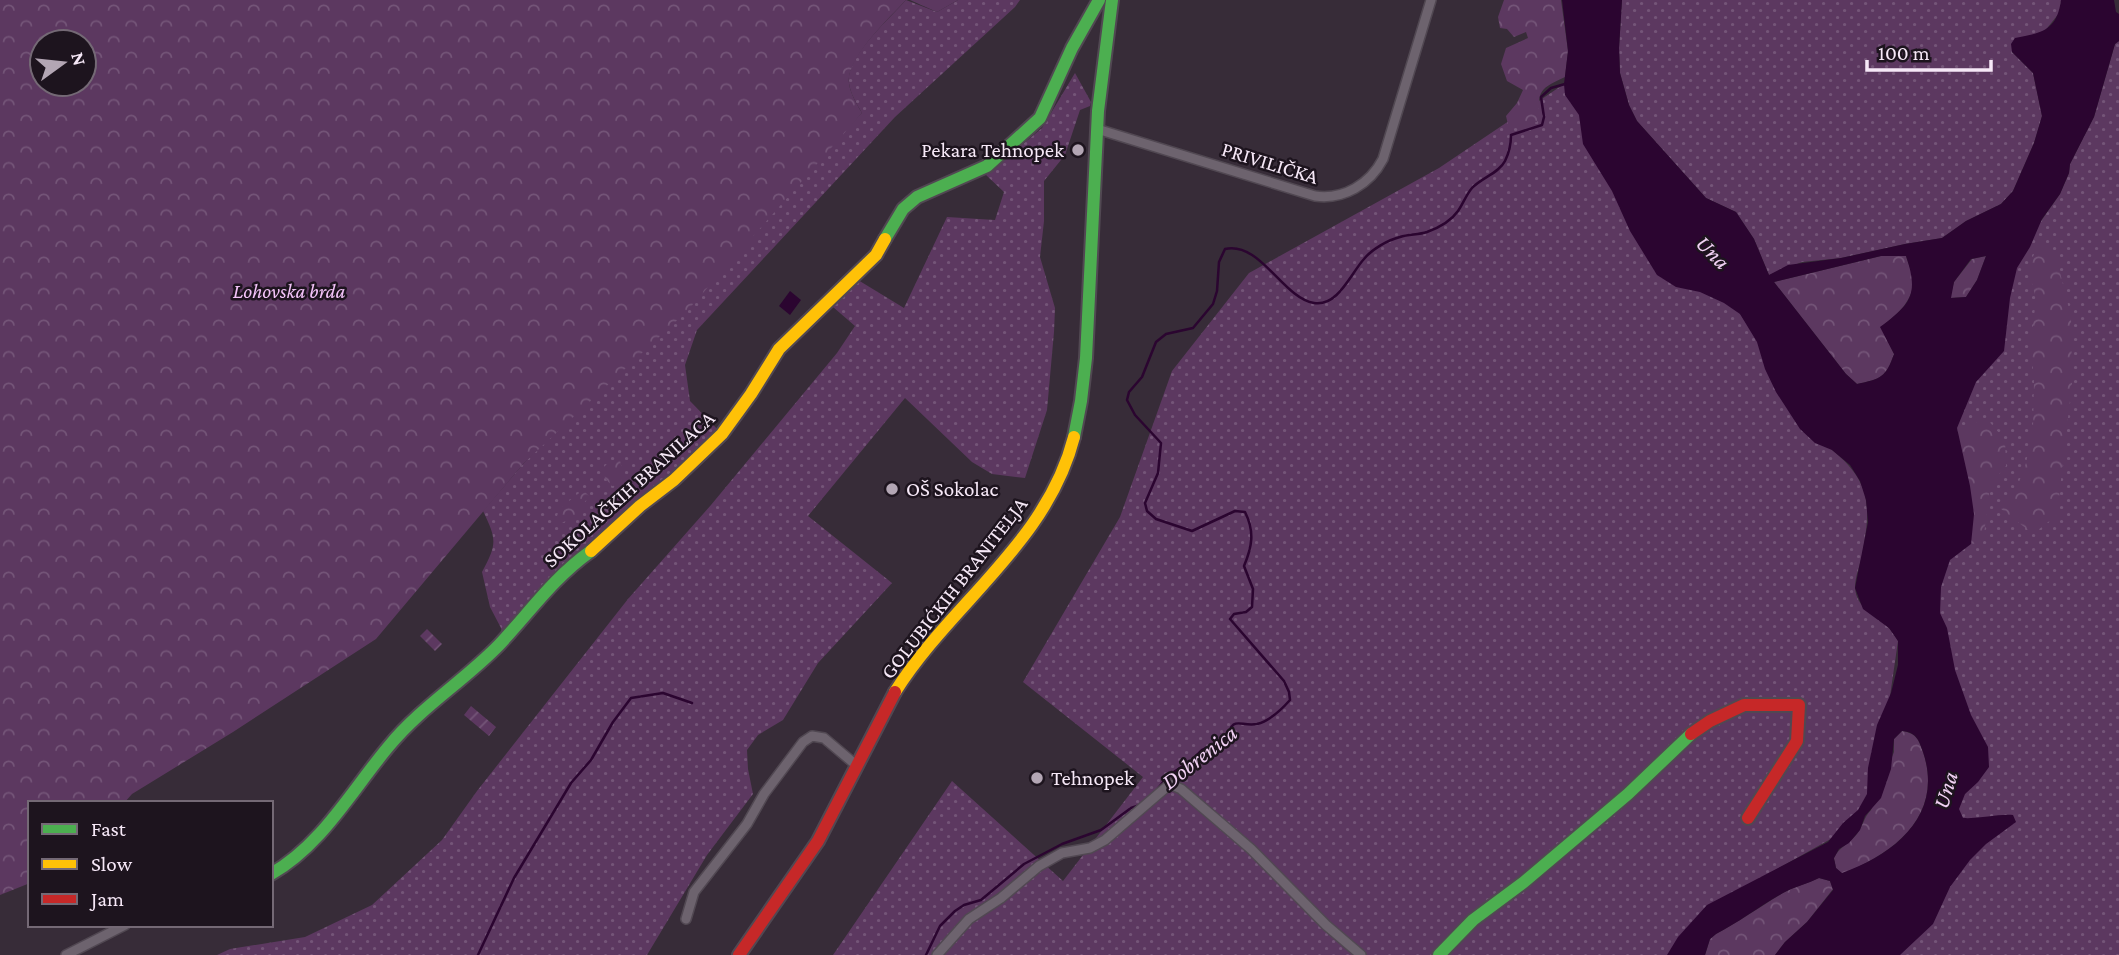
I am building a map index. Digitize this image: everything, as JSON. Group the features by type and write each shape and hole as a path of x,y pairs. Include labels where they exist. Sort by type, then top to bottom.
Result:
{"street":[{"name":"SOKOLAČKIH BRANILACA","path":"273,873 288,865 334,818 389,745 415,717 497,647 568,568 597,547 640,506 674,480 722,434 779,349 876,254 903,209 917,197 987,166 1040,118 1072,48 1099,0"},
{"name":"GOLUBIĆKIH BRANITELJA","path":"739,955 818,841 902,681 929,645 1020,542 1065,467 1081,407 1088,334 1100,86 1109,40 1112,0"},
{"name":"PRIVILIČKA","path":"1097,129 1315,196 1326,197 1348,192 1371,178 1383,159 1431,0"},
{"path":"1439,955 1473,920 1524,882 1628,794 1691,734 1710,721 1744,705 1799,705 1797,741 1748,818"},
{"path":"686,919 694,892 747,824 764,794 803,742 812,736 824,738 856,765"},
{"path":"937,955 969,919 1039,866 1062,853 1090,848 1105,841 1170,784 1181,789 1251,849 1326,925 1361,955"},
{"path":"66,955 121,927"}],"green space":[{"name":"Lohovska brda","path":"0,0 906,0 873,36 852,67 849,86 862,113 687,311 524,463 376,639 132,794 126,801 28,801 28,884 0,895"},
{"path":"906,0 937,12 958,0 1020,0 895,117 697,330 685,365 690,401 722,434 597,547 503,641 501,628 490,607 482,572 493,548 493,536 483,511 524,463 862,113 849,85 852,66 873,36"},
{"path":"910,0 958,0 937,12"},
{"path":"1504,0 1561,0 1568,51 1565,77 1544,89 1539,98 1537,122 1509,129 1506,116 1523,90 1507,81 1501,64 1506,48 1528,38 1526,32 1514,37 1507,29 1500,28 1498,17"},
{"path":"1622,0 2061,0 2060,12 2044,32 2023,37 2012,52 2033,73 2042,116 2034,143 2013,191 2001,204 1966,221 1942,238 1841,258 1802,262 1769,275 1754,239 1736,212 1706,198 1637,121 1629,105 1620,73"},
{"path":"2119,41 2119,955 1883,955 1952,819 1937,612 1953,406 2011,264 2060,194 2070,164 2094,117 2115,44"},
{"path":"1075,73 1091,102 1090,106 1080,110 1065,155 1044,181 1044,221 1040,257 1055,308 1054,332 1047,410 1025,478 992,474 972,462 905,398 808,516 892,583 818,663 783,720 758,735 747,750 753,794 707,855 647,955 217,955 230,949 305,937 372,905 442,840 477,791 628,599 711,505 837,353 855,326 833,307 858,280 904,308 947,217 995,220 1004,192 986,175 1042,128"},
{"path":"1564,84 1643,219 1722,287 1832,450 1855,473 1861,485 1867,523 1855,583 1856,595 1863,606 1888,627 1898,641 1881,758 1868,801 1845,831 1763,877 1672,955 833,955 952,781 1063,881 1143,777 1023,682 1120,517 1172,371 1249,273 1439,168"},
{"path":"2039,243 2056,256 2071,317 2072,383 2057,515 2033,534 2000,508 2015,493 2026,463 2033,428 2031,343 2036,299 2028,268"},
{"path":"1881,256 1906,256 1913,277 1912,290 1902,308 1881,327 1894,354 1888,368 1882,376 1857,384 1846,374 1774,282"},
{"path":"1986,256 1977,280 1966,297 1950,298 1954,282 1972,259"},
{"path":"1987,419 2005,440 2006,466 1990,485 1983,543 1971,544 1971,500 1957,428"},
{"path":"620,460 623,476 620,485 612,486 605,478 603,468"},
{"path":"583,490 589,496 575,516 558,525 554,524 560,508"},
{"path":"620,494 623,506 607,521 596,518 595,500 602,495"},
{"path":"427,629 442,644 435,651 420,636"},
{"path":"471,706 496,727 489,736 464,715"},
{"path":"1902,731 1911,733 1916,738 1923,752 1928,774 1927,795 1921,813 1896,843 1880,855 1842,874 1836,868 1834,858 1857,834 1871,810 1894,752 1894,739"},
{"path":"1819,878 1830,881 1833,889 1807,922 1775,955 1705,955 1710,939 1716,934 1783,893"}],"water":[{"name":"Una","path":"1562,0 1622,0 1620,73 1629,105 1637,121 1706,198 1736,212 1754,239 1769,275 1788,265 1841,258 1942,238 1966,221 2001,204 2013,191 2034,143 2042,116 2033,73 2012,52 2011,44 2015,38 2040,32 2052,24 2061,0 2114,0 2116,12 2119,14 2119,41 2115,44 2094,117 2070,164 2060,194 2042,219 2017,268 2010,298 2004,351 1976,382 1957,428 1974,514 1971,544 1950,560 1941,587 1940,613 1947,628 1955,670 1971,715 1988,747 1989,767 1965,794 1959,809 1963,818 2013,815 2016,822 1986,844 1970,860 1950,887 1933,924 1900,955 1775,955 1833,890 1830,881 1819,878 1783,893 1716,934 1710,939 1705,955 1667,955 1678,937 1707,905 1828,842 1858,810 1867,794 1868,768 1877,725 1891,693 1898,665 1898,641 1889,628 1863,609 1855,588 1868,522 1866,500 1860,481 1850,465 1832,450 1815,443 1800,429 1776,392 1765,369 1757,342 1740,314 1724,303 1700,292 1676,287 1657,275 1630,231 1612,191 1583,144 1579,115 1565,95 1568,51","holes":["1881,256 1906,256 1912,289 1910,297 1899,312 1880,327 1894,354 1882,376 1857,384 1846,374 1774,282","1986,256 1977,280 1966,297 1951,298 1954,282 1971,259","1902,731 1911,733 1922,748 1928,774 1927,794 1921,813 1911,829 1897,843 1862,865 1842,873 1836,868 1834,858 1839,849 1849,843 1860,830 1865,816 1881,798 1891,769 1894,739"]},
{"path":"790,291 801,300 790,315 779,306"}],"waterway":[{"name":"Dobrenica","path":"1155,792 1169,775 1191,761 1202,750 1227,739 1234,724 1262,722 1290,700 1284,681 1230,619 1234,614 1246,612 1252,607 1253,589 1244,566 1251,539 1245,512 1235,511 1192,531 1156,519 1147,511 1145,503 1158,473 1161,443 1135,415 1127,400 1129,392 1142,377 1156,342 1166,334 1193,328 1213,304 1217,291 1219,262 1225,249 1238,249 1249,253 1303,299 1314,303 1330,300 1376,248 1395,238 1424,233 1452,218 1472,188 1505,161 1511,135 1542,125 1544,117 1541,97 1551,88 1565,84"},
{"path":"478,955 514,878 571,783 591,760 613,722 631,698 663,693 692,703"},
{"name":"Dobrenica","path":"926,955 940,926 955,911 981,900 1024,864 1062,844 1101,830 1131,808 1140,805"}],"traffic: fast":[{"path":"885,239 903,209 917,197 987,166 1040,118 1072,48 1099,0"},
{"path":"1074,437 1086,358 1098,111 1112,0"},
{"path":"273,873 306,848 321,832 401,732 486,658 553,584 591,551"},
{"path":"1439,955 1473,920 1524,882 1628,794 1691,734"}],"traffic: slow":[{"path":"591,551 640,506 674,480 722,434 779,349 876,255 885,239"},
{"path":"895,692 917,660 1020,541 1061,475 1074,437"}],"traffic: jam":[{"path":"739,955 818,841 895,692"},
{"path":"1691,734 1710,721 1744,705 1799,705 1797,741 1748,818"}],"place":[{"name":"Pekara Tehnopek","path":"1078,150"},
{"name":"OŠ Sokolac","path":"892,489"},
{"name":"Tehnopek","path":"1037,778"}]}
